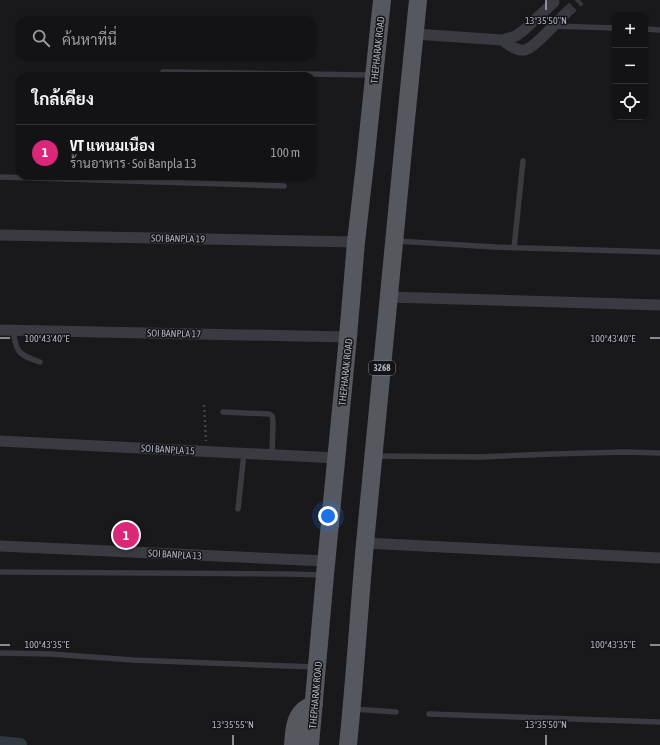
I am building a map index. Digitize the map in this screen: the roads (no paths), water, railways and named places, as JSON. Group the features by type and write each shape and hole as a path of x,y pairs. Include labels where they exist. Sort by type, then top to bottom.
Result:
{"main road":[{"name":"THEPHARAK ROAD","path":"310,745 356,242 382,0"},
{"name":"3268","path":"352,731 365,544 393,241 418,0"},
{"path":"293,745 297,720 303,710 314,710"}],"street":[{"path":"415,34 502,40 516,36 554,2"},
{"path":"541,14 553,26"},
{"path":"502,40 518,49 525,50 532,46 565,14"},
{"name":"SOI BANPLA 19","path":"0,235 356,242"},
{"path":"388,297 660,305"},
{"name":"SOI BANPLA 17","path":"0,330 348,337"},
{"name":"SOI BANPLA 15","path":"0,441 336,458"},
{"path":"365,544 660,558"},
{"name":"SOI BANPLA 13","path":"0,546 325,568"}],"lane":[{"path":"553,26 612,28"},
{"path":"648,29 660,30"},
{"path":"316,74 374,75"},
{"path":"514,248 523,161"},
{"path":"0,177 16,178"},
{"path":"95,180 284,186"},
{"path":"393,241 514,248 660,252"},
{"path":"13,330 15,343 19,352 26,358 40,362"},
{"path":"223,412 269,414 272,416 272,455"},
{"path":"373,456 480,457 625,452 660,453"},
{"path":"238,509 244,453"},
{"path":"0,572 274,574 325,568"},
{"path":"0,653 51,654 133,660 317,667"},
{"path":"352,731 396,712"},
{"path":"429,714 660,722"}],"waterway":[{"path":"0,743 20,745"}],"tunnel":[{"path":"565,14 580,0"}],"place":[{"name":"VT แหนมเนือง","path":"126,535"}]}
